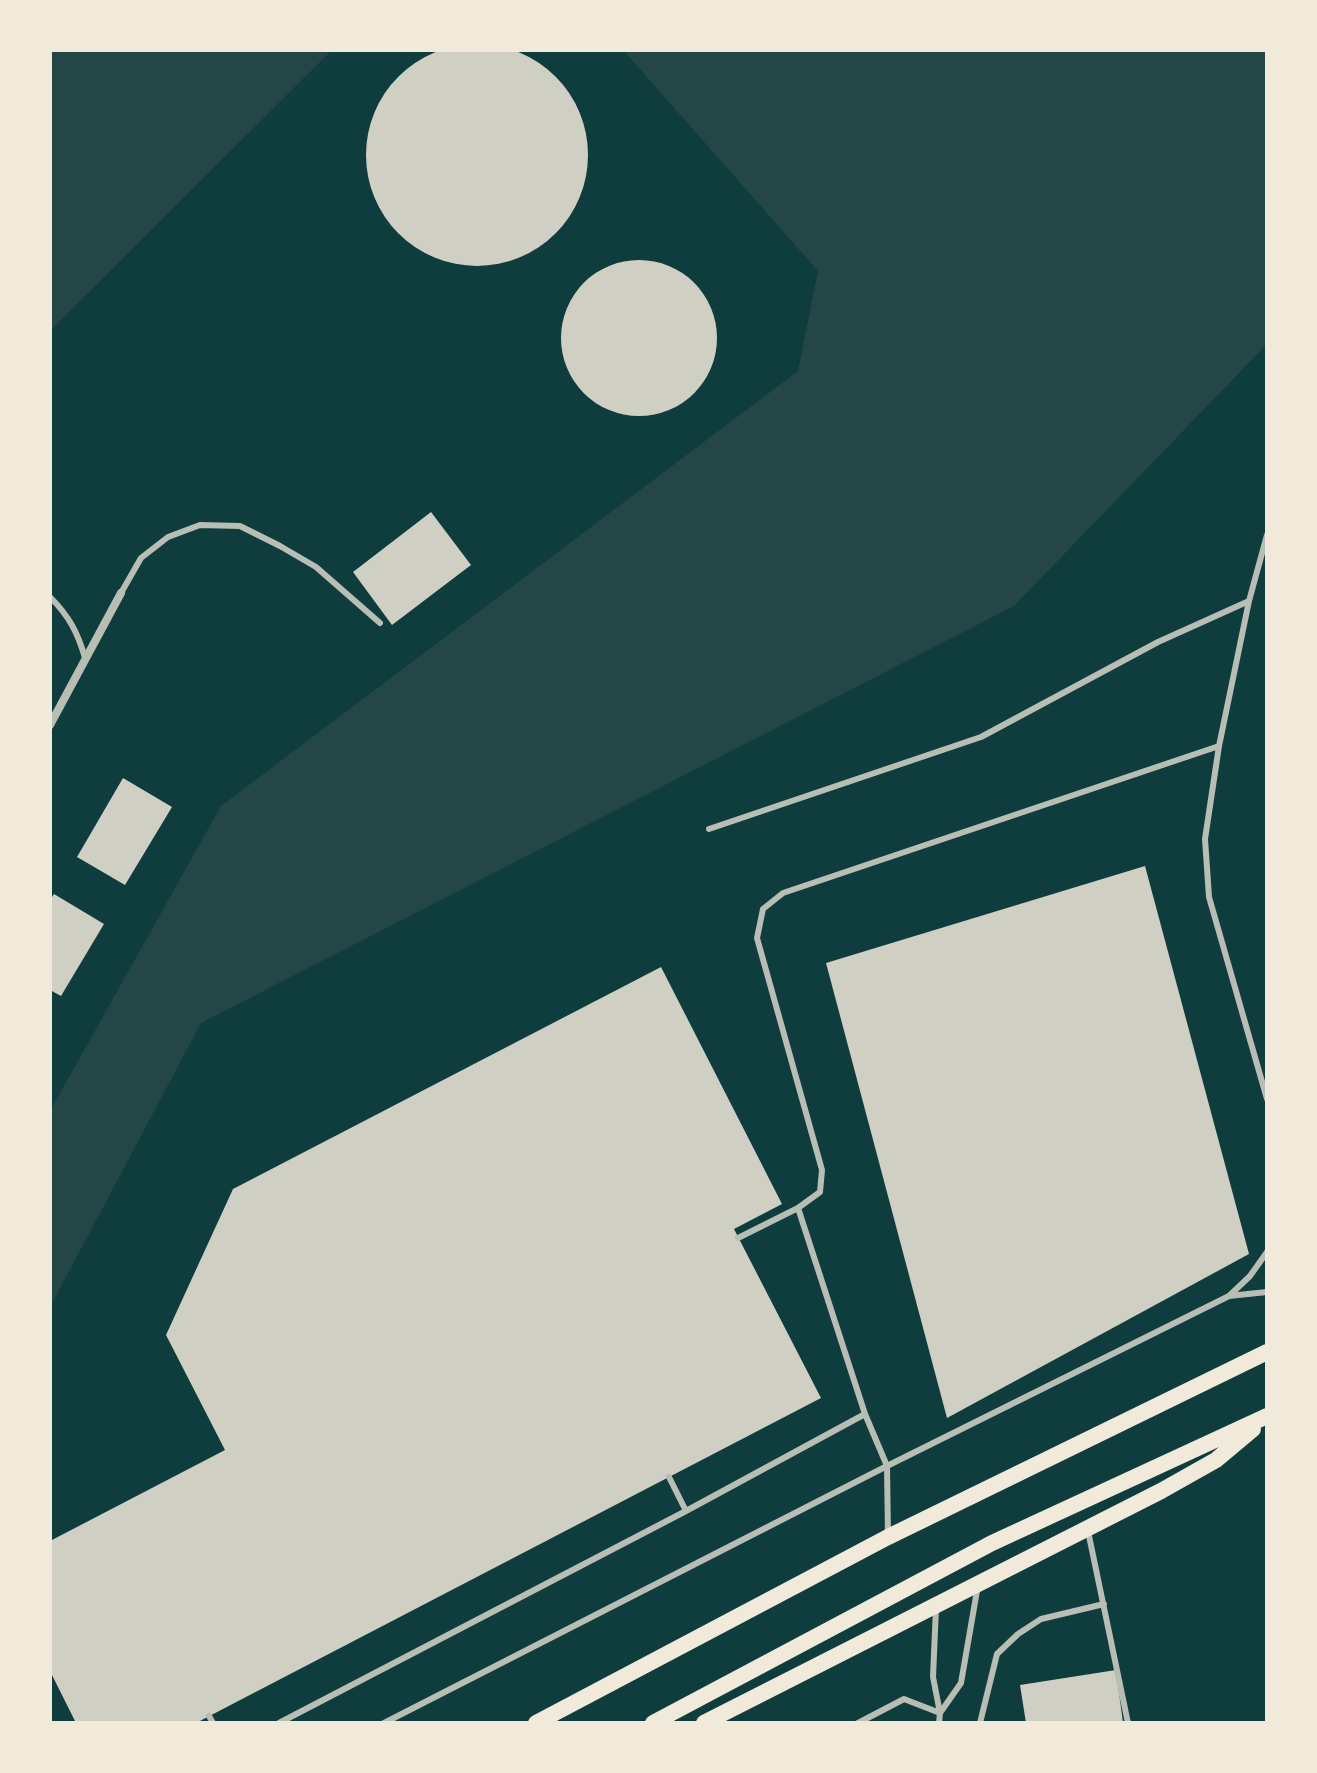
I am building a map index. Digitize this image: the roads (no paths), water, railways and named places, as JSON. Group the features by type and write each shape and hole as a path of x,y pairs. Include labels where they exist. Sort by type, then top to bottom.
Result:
{"main road":[{"path":"536,1723 888,1537 1267,1352"},
{"path":"704,1723 1216,1460 1267,1417"},
{"path":"653,1723 992,1543 1267,1417"}],"street":[{"path":"50,725 121,593"}],"lane":[{"path":"121,593 141,558 168,537 200,525 240,526 316,567 380,623"},
{"path":"1267,535 1249,601 1219,746 1205,839 1209,897 1267,1099"},
{"path":"50,597 77,630 86,659"},
{"path":"709,829 981,737 1158,642 1249,601"},
{"path":"738,1238 798,1208 820,1192 822,1170 757,938 763,909 783,893 1219,746"},
{"path":"798,1208 865,1414 887,1466 888,1537"},
{"path":"384,1723 887,1466 1229,1296 1250,1276 1267,1252"},
{"path":"1229,1296 1267,1292"},
{"path":"279,1723 865,1414"},
{"path":"669,1477 686,1511"},
{"path":"1087,1528 1128,1723"},
{"path":"940,1713 961,1683 979,1582"},
{"path":"936,1604 933,1677 939,1723"},
{"path":"980,1723 997,1654 1018,1634 1041,1619 1104,1604"},
{"path":"858,1723 904,1699 940,1713"}]}
